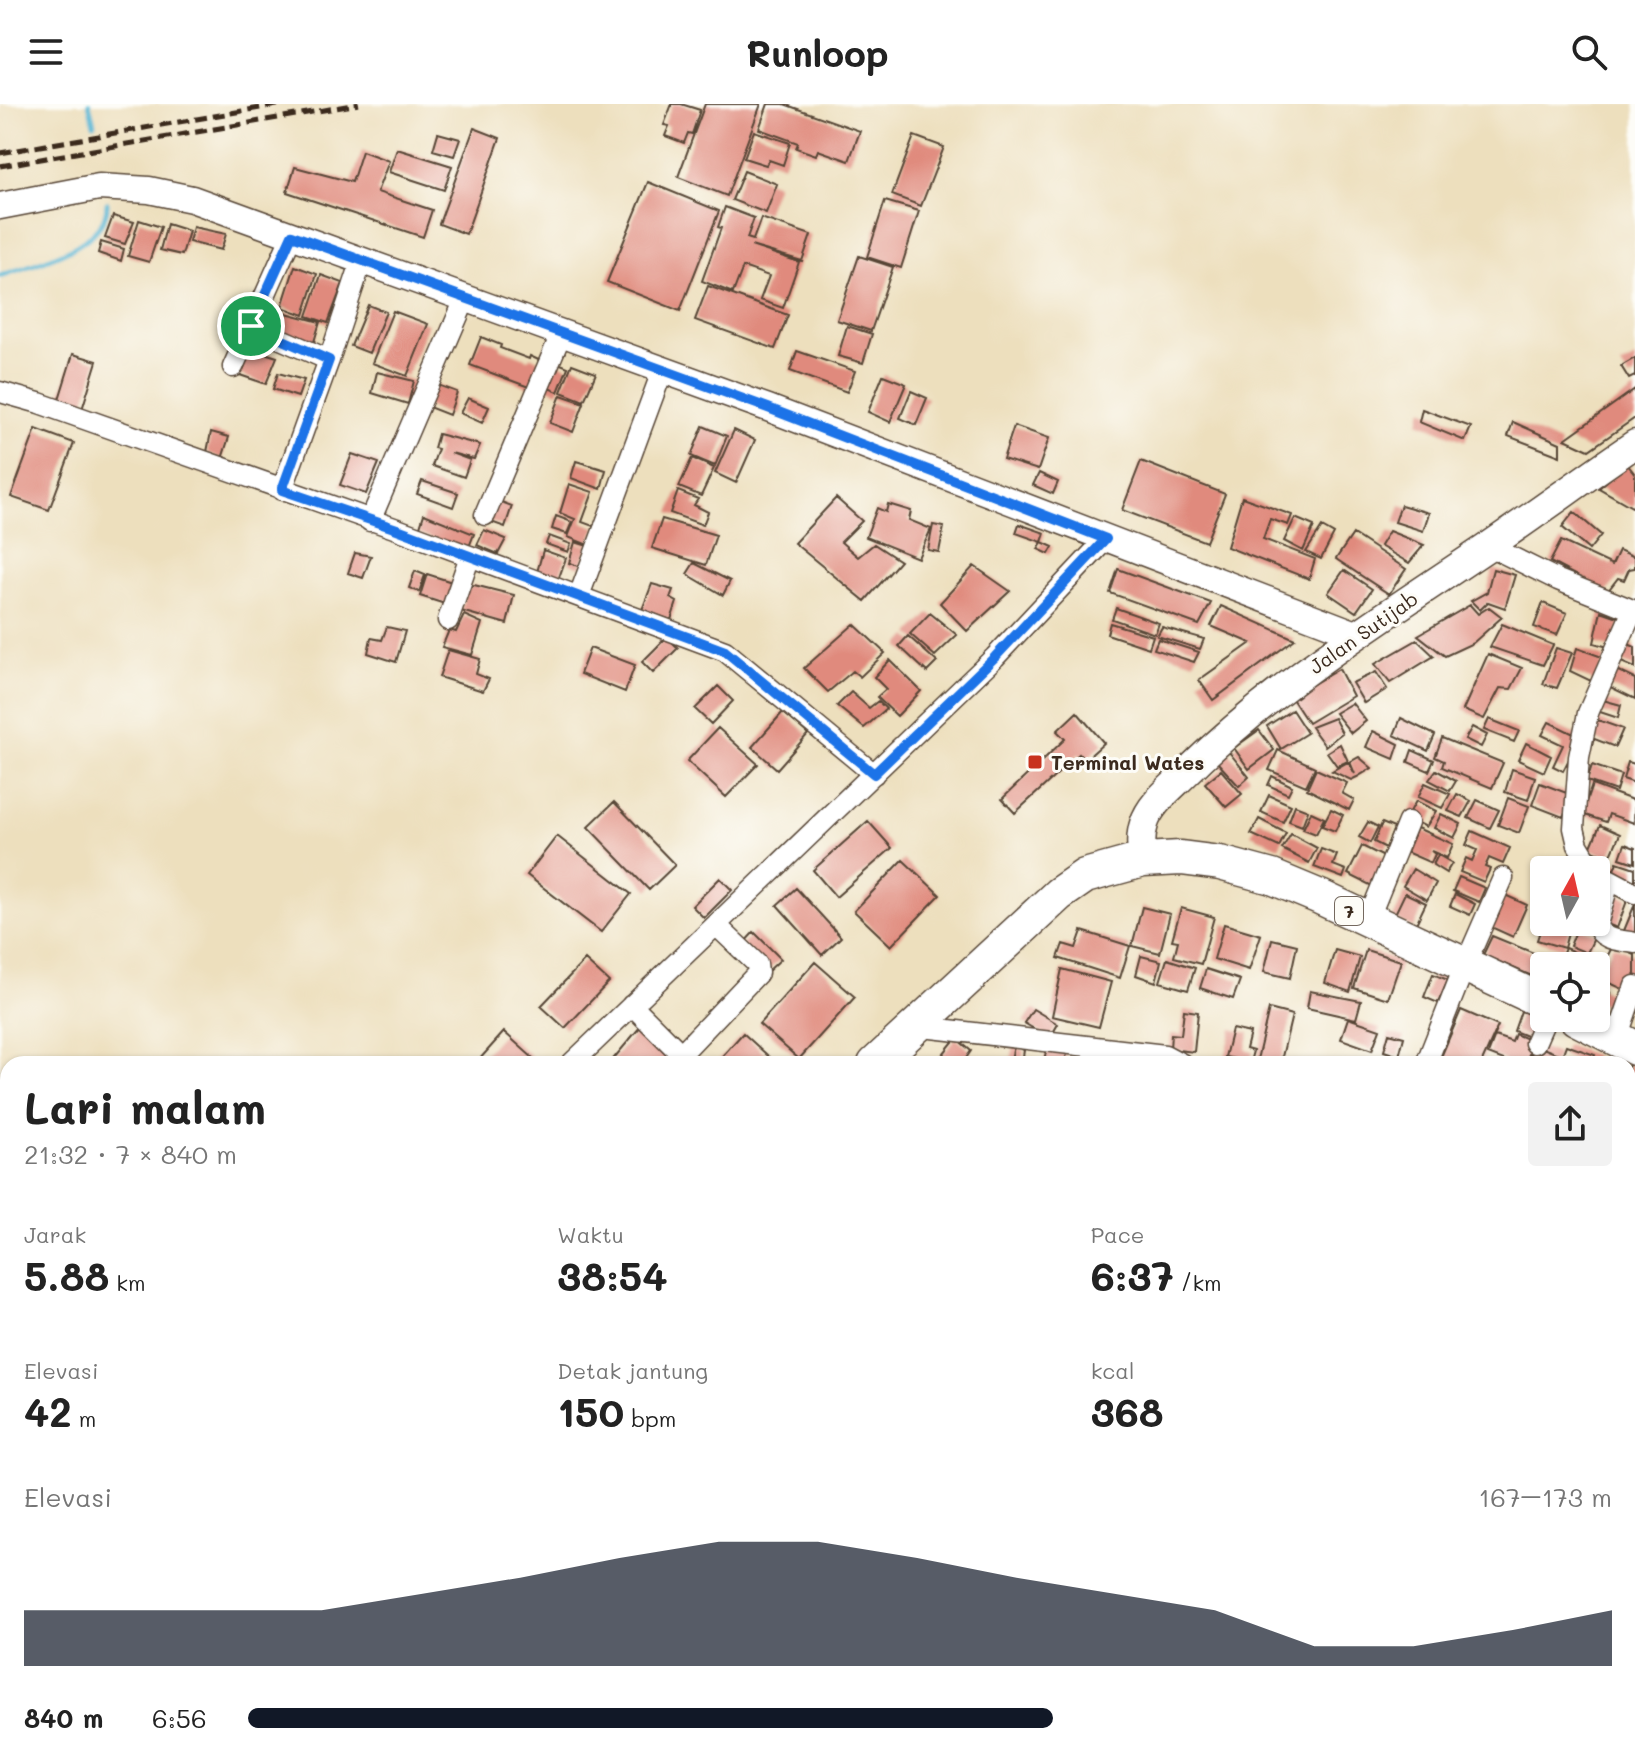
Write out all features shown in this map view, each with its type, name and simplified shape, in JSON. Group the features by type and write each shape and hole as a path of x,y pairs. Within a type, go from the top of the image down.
{"highway":[{"name":"7","path":"883,1056 1059,894 1085,876 1143,860 1181,858 1220,863 1272,877 1530,995"},
{"path":"1604,1032 1626,1043"}],"main road":[{"name":"Jalan Sutijab","path":"1143,860 1141,843 1144,824 1167,792 1222,737 1356,634 1635,444"}],"street":[{"path":"0,206 99,187 122,187 192,199 663,369 1356,634"},
{"path":"233,367 292,235"},
{"path":"282,490 362,260"},
{"path":"370,521 466,297"},
{"path":"251,326 329,360"},
{"path":"485,515 562,332"},
{"path":"579,596 663,369"},
{"path":"0,392 39,403 700,640 725,651 874,774"},
{"path":"579,1056 995,657 1106,539"},
{"path":"1489,546 1558,580 1634,611 1588,713 1579,757 1574,828 1578,845 1586,856"},
{"path":"448,620 470,556"},
{"path":"1368,920 1408,822"},
{"path":"1429,1056 1503,878"},
{"path":"1610,880 1635,893"},
{"path":"684,1056 758,973 757,964 716,925"},
{"path":"1604,936 1635,943"},
{"path":"1626,1043 1635,986"},
{"path":"632,1005 678,1056"},
{"path":"914,1026 1167,1056"},
{"path":"1535,1043 1540,1032"}],"building":[{"path":"672,104 700,110 692,134 688,133 684,143 665,136 669,126 664,125"},
{"path":"705,104 761,104 727,196 678,177"},
{"path":"768,104 784,104 860,131 849,161 818,150 816,155 796,148 798,143 759,129"},
{"path":"474,128 500,138 466,234 439,224"},
{"path":"754,131 790,143 783,165 769,160 766,165 744,158"},
{"path":"438,133 460,139 454,156 433,150"},
{"path":"914,136 944,147 921,206 892,195"},
{"path":"397,149 452,166 444,190 389,172"},
{"path":"362,151 389,161 377,192 432,210 423,237 287,192 295,167 352,182"},
{"path":"744,171 777,184 766,213 732,200"},
{"path":"648,182 719,211 680,311 607,282"},
{"path":"885,201 919,211 901,268 867,257"},
{"path":"725,207 754,218 747,238 753,240 761,218 811,235 802,261 751,246 799,262 783,308 760,300 769,276 743,267 733,293 702,281 721,228 718,227"},
{"path":"113,216 134,222 125,244 105,238"},
{"path":"139,220 161,227 149,262 128,256"},
{"path":"167,224 189,231 182,255 160,250"},
{"path":"193,227 226,234 221,250 189,242"},
{"path":"101,242 124,249 121,261 98,253"},
{"path":"859,256 893,267 871,331 837,320"},
{"path":"295,266 317,274 304,315 282,307"},
{"path":"321,275 343,283 328,323 307,316"},
{"path":"708,286 788,315 775,349 695,320"},
{"path":"368,305 386,312 369,353 351,346"},
{"path":"393,311 428,324 407,376 372,363"},
{"path":"286,313 320,322 313,345 279,336"},
{"path":"847,326 872,334 863,363 838,356"},
{"path":"481,337 501,345 500,348 545,363 534,389 470,365"},
{"path":"245,347 277,357 266,384 237,374"},
{"path":"797,351 855,371 847,392 790,371"},
{"path":"73,354 97,361 80,416 56,409"},
{"path":"1635,358 1635,376 1629,379 1621,366"},
{"path":"551,360 568,367 558,392 541,385"},
{"path":"572,364 596,373 584,401 561,392"},
{"path":"377,372 414,381 408,404 372,393"},
{"path":"278,373 304,380 298,397 273,389"},
{"path":"883,375 906,384 890,422 868,412"},
{"path":"435,384 457,392 449,415 426,406"},
{"path":"1635,389 1635,418 1589,450 1565,439"},
{"path":"911,391 927,398 916,425 900,418"},
{"path":"561,395 584,403 573,432 550,423"},
{"path":"468,398 489,407 482,423 460,413"},
{"path":"1422,409 1471,427 1465,441 1419,422"},
{"path":"1513,422 1560,443 1560,456 1508,436"},
{"path":"703,426 727,436 715,466 691,456"},
{"path":"1014,426 1049,438 1038,470 1003,459"},
{"path":"36,429 74,443 49,510 11,497"},
{"path":"734,430 755,440 736,483 715,473"},
{"path":"211,432 229,437 222,459 207,452"},
{"path":"438,434 480,445 474,459 451,453 470,460 464,477 432,466 438,449 434,448"},
{"path":"352,454 379,463 366,494 340,485"},
{"path":"692,458 714,468 701,496 679,487"},
{"path":"576,461 606,470 601,489 571,478"},
{"path":"1141,461 1225,494 1206,542 1122,510"},
{"path":"1627,464 1635,474 1635,504 1632,507 1599,488"},
{"path":"1039,473 1058,482 1053,494 1033,485"},
{"path":"422,481 458,493 453,507 417,494"},
{"path":"569,484 593,492 582,522 596,527 588,545 568,537 575,519 560,513"},
{"path":"678,491 698,499 694,505 708,512 703,525 670,513"},
{"path":"1242,497 1292,515 1288,525 1270,519 1263,539 1315,559 1309,579 1227,547"},
{"path":"836,498 862,521 841,542 858,557 874,544 900,561 865,601 794,543"},
{"path":"496,500 512,506 505,527 488,521"},
{"path":"888,504 911,511 909,520 931,529 918,558 866,537 877,508 886,512"},
{"path":"1401,505 1429,513 1423,531 1395,522"},
{"path":"1574,512 1601,535 1589,550 1562,527"},
{"path":"424,514 474,534 467,552 418,533"},
{"path":"556,516 572,522 567,534 552,529"},
{"path":"1295,518 1314,526 1303,551 1284,541"},
{"path":"662,519 716,535 706,565 652,548"},
{"path":"1019,524 1045,533 1042,542 1016,533"},
{"path":"933,525 944,527 939,552 928,550"},
{"path":"1322,527 1334,534 1321,559 1306,552"},
{"path":"484,530 506,539 498,554 477,545"},
{"path":"1389,531 1424,545 1409,563 1380,546"},
{"path":"1353,534 1406,569 1389,594 1336,559"},
{"path":"549,536 571,544 568,552 546,544"},
{"path":"1561,541 1612,565 1619,550 1635,557 1635,568 1629,569 1624,580 1618,578 1607,592 1550,562"},
{"path":"575,542 588,546 581,567 569,563"},
{"path":"1042,542 1053,547 1049,554 1038,549"},
{"path":"543,550 566,558 557,583 536,576"},
{"path":"355,553 371,556 363,578 348,573"},
{"path":"694,563 730,581 723,595 687,574"},
{"path":"974,566 1010,591 967,631 940,603"},
{"path":"1118,569 1211,603 1199,625 1110,593"},
{"path":"1493,569 1515,575 1505,608 1488,602 1480,610 1471,601 1487,592"},
{"path":"1344,570 1372,589 1356,612 1328,593"},
{"path":"415,571 425,575 419,592 409,588"},
{"path":"427,574 455,583 448,605 420,596"},
{"path":"652,584 673,590 670,598 677,602 671,620 642,610"},
{"path":"474,585 514,595 507,624 461,611 465,591"},
{"path":"1543,603 1567,613 1557,635 1534,627"},
{"path":"1470,605 1478,614 1489,607 1502,617 1473,643 1445,656 1418,635"},
{"path":"1221,606 1295,639 1213,700 1199,680 1251,643 1211,626"},
{"path":"1116,608 1159,623 1155,634 1112,619"},
{"path":"1601,611 1621,618 1615,649 1594,643"},
{"path":"930,613 957,635 935,656 910,634"},
{"path":"464,615 482,623 472,655 442,647 449,630 456,632"},
{"path":"1110,623 1153,636 1149,648 1107,634"},
{"path":"854,624 885,653 860,677 853,671 828,692 804,668"},
{"path":"1502,624 1553,645 1543,665 1490,647"},
{"path":"387,627 405,631 396,662 368,653 371,638 382,640"},
{"path":"1162,627 1204,639 1200,649 1157,636"},
{"path":"908,636 937,662 927,672 899,646"},
{"path":"667,637 678,648 653,673 642,662"},
{"path":"1158,639 1199,652 1194,662 1154,649"},
{"path":"1417,640 1434,656 1390,683 1375,664"},
{"path":"1621,641 1635,647 1635,668 1614,659"},
{"path":"590,648 635,665 625,692 580,674"},
{"path":"1556,648 1572,653 1557,688 1543,684"},
{"path":"1577,648 1605,658 1595,683 1570,671"},
{"path":"448,650 480,659 476,674 489,679 483,691 439,677"},
{"path":"1488,654 1522,668 1511,689 1500,688 1484,719 1463,710"},
{"path":"890,660 921,691 897,716 877,697 886,689 874,677"},
{"path":"1612,668 1635,679 1635,699 1604,684"},
{"path":"1339,669 1353,696 1308,723 1291,697"},
{"path":"1376,672 1387,689 1364,703 1352,683"},
{"path":"718,686 733,701 711,724 695,709"},
{"path":"851,692 869,708 878,701 886,709 864,728 837,706"},
{"path":"1599,699 1621,705 1618,718 1597,711"},
{"path":"1352,703 1366,721 1351,733 1335,713"},
{"path":"1292,710 1307,733 1281,749 1267,726"},
{"path":"783,712 808,734 777,769 752,747"},
{"path":"1077,712 1104,743 1085,760 1079,754 1015,813 1002,799 1065,739 1057,731"},
{"path":"1589,717 1623,729 1615,747 1584,735"},
{"path":"1334,718 1342,733 1325,746 1311,727"},
{"path":"1401,718 1435,735 1428,751 1394,735"},
{"path":"1489,719 1519,731 1514,742 1484,730"},
{"path":"1549,722 1580,737 1563,771 1553,766 1563,745 1542,735"},
{"path":"1472,727 1487,735 1481,747 1465,739"},
{"path":"718,728 758,764 726,797 687,761"},
{"path":"1259,730 1274,750 1249,769 1234,748"},
{"path":"1373,731 1399,744 1394,759 1366,747"},
{"path":"1442,738 1503,763 1492,788 1442,767 1444,761 1435,757"},
{"path":"1526,743 1551,756 1544,772 1518,760"},
{"path":"1340,744 1348,761 1337,766 1327,752"},
{"path":"1278,750 1315,767 1306,786 1269,770"},
{"path":"1412,750 1434,760 1429,771 1408,762"},
{"path":"1229,752 1249,777 1239,786 1217,762"},
{"path":"1359,757 1372,768 1351,780 1332,771 1348,762 1355,774 1350,762"},
{"path":"1628,762 1635,764 1635,783 1623,779"},
{"path":"1592,765 1621,775 1616,791 1587,781"},
{"path":"1316,769 1347,783 1342,793 1354,800 1349,810 1307,789"},
{"path":"1512,769 1535,777 1528,800 1505,792"},
{"path":"1221,770 1242,794 1226,807 1205,783"},
{"path":"1436,770 1456,781 1450,791 1429,780"},
{"path":"1272,776 1292,786 1288,794 1268,785"},
{"path":"1425,783 1450,794 1442,808 1418,797"},
{"path":"1540,783 1572,795 1563,817 1532,805"},
{"path":"1592,785 1635,801 1634,823 1609,814 1606,822 1582,814"},
{"path":"1457,794 1471,801 1462,817 1448,811"},
{"path":"1269,795 1291,805 1283,822 1261,812"},
{"path":"1508,798 1529,806 1519,833 1498,825"},
{"path":"1477,800 1499,810 1490,828 1468,818"},
{"path":"1416,801 1436,811 1426,827 1407,817"},
{"path":"614,802 675,865 649,890 588,827"},
{"path":"1295,805 1308,810 1302,826 1289,821"},
{"path":"1331,809 1343,815 1335,831 1322,826"},
{"path":"1311,812 1324,818 1316,834 1303,829"},
{"path":"1441,814 1461,824 1454,838 1434,828"},
{"path":"1259,819 1286,833 1279,847 1251,834"},
{"path":"868,821 892,848 836,897 813,870"},
{"path":"1368,822 1378,827 1370,843 1359,837"},
{"path":"1382,823 1394,828 1386,848 1374,842"},
{"path":"1600,825 1620,834 1610,857 1590,849"},
{"path":"1417,828 1453,844 1447,858 1431,851 1435,854 1431,863 1406,852"},
{"path":"1472,831 1510,848 1503,864 1489,858 1485,867 1490,869 1484,882 1460,872 1466,858 1472,861 1477,850 1466,845"},
{"path":"1291,834 1317,848 1309,863 1282,849"},
{"path":"557,836 631,894 601,932 527,875"},
{"path":"1625,844 1635,848 1635,863 1620,858"},
{"path":"1362,846 1388,859 1374,887 1348,874"},
{"path":"1321,849 1337,855 1333,865 1346,870 1343,878 1314,867"},
{"path":"1438,855 1452,863 1446,873 1433,865"},
{"path":"903,860 940,895 891,946 854,911"},
{"path":"1617,862 1635,868 1635,882 1611,878"},
{"path":"1413,869 1436,883 1427,900 1403,886"},
{"path":"1459,877 1485,888 1479,902 1453,891"},
{"path":"720,878 732,890 704,918 692,906"},
{"path":"796,888 841,937 822,955 777,905"},
{"path":"1405,893 1426,903 1414,928 1393,918"},
{"path":"1612,893 1628,898 1617,928 1610,925"},
{"path":"1455,894 1475,904 1470,915 1450,906"},
{"path":"1505,895 1527,905 1513,937 1491,927"},
{"path":"1635,904 1635,938 1623,933"},
{"path":"1142,907 1170,914 1160,953 1132,946"},
{"path":"1181,908 1214,917 1201,964 1174,957 1178,941 1172,940"},
{"path":"1224,924 1261,935 1249,970 1214,959"},
{"path":"1082,931 1130,946 1120,978 1058,958 1063,944 1076,948"},
{"path":"754,932 781,959 768,971 742,945"},
{"path":"1492,936 1531,952 1530,975 1483,955"},
{"path":"1538,936 1567,936 1564,948 1537,940"},
{"path":"1574,936 1595,936 1587,952 1570,946"},
{"path":"1272,939 1297,945 1290,978 1264,972"},
{"path":"1613,945 1635,955 1635,974 1627,991 1610,983 1610,952"},
{"path":"1335,950 1360,957 1350,992 1325,983"},
{"path":"1366,950 1401,961 1388,999 1354,988"},
{"path":"1141,956 1161,961 1156,982 1136,975"},
{"path":"1167,959 1195,968 1188,990 1160,982"},
{"path":"585,960 609,982 565,1028 541,1006"},
{"path":"815,962 855,997 802,1056 796,1056 759,1024"},
{"path":"1062,969 1111,982 1099,1027 1052,1016"},
{"path":"1206,969 1240,980 1233,999 1200,988"},
{"path":"1433,974 1448,980 1438,1003 1424,997"},
{"path":"1310,991 1361,1001 1356,1019 1307,1008"},
{"path":"1033,1009 1058,1024 1050,1038 1024,1023"},
{"path":"1269,1009 1292,1015 1282,1056 1258,1056"},
{"path":"1184,1010 1198,1012 1194,1052 1170,1049 1171,1034 1181,1035"},
{"path":"1461,1010 1498,1026 1485,1056 1441,1056"},
{"path":"1521,1011 1530,1014 1530,1032 1539,1032 1536,1040 1514,1031"},
{"path":"1348,1018 1380,1029 1372,1050 1341,1039"},
{"path":"641,1026 673,1052 670,1056 616,1056"},
{"path":"1232,1029 1250,1033 1246,1049 1253,1051 1252,1056 1225,1056"},
{"path":"504,1032 531,1056 482,1056"},
{"path":"743,1033 768,1056 722,1056"},
{"path":"1389,1033 1404,1037 1399,1056 1384,1051"},
{"path":"1515,1034 1534,1042 1528,1056 1488,1054 1495,1036 1512,1042"},
{"path":"956,1038 971,1051 968,1056 941,1056"},
{"path":"1535,1045 1558,1054 1557,1056 1530,1056"},
{"path":"1566,1045 1595,1055 1595,1056 1562,1056"},
{"path":"1014,1046 1024,1050 1023,1056 1012,1056"},
{"path":"1047,1048 1067,1054 1066,1056 1045,1056"}],"waterway":[{"path":"89,104 94,124"},
{"path":"0,276 49,259 83,242 104,218 107,203"}],"railway":[{"path":"0,153 283,104"},
{"path":"0,166 359,104"}],"place":[{"name":"Terminal Wates","path":"1035,762"}],"route":[{"path":"292,235 768,408 1106,539 995,657 874,774 725,651 397,529 282,490 329,360 251,326 292,235"}]}
